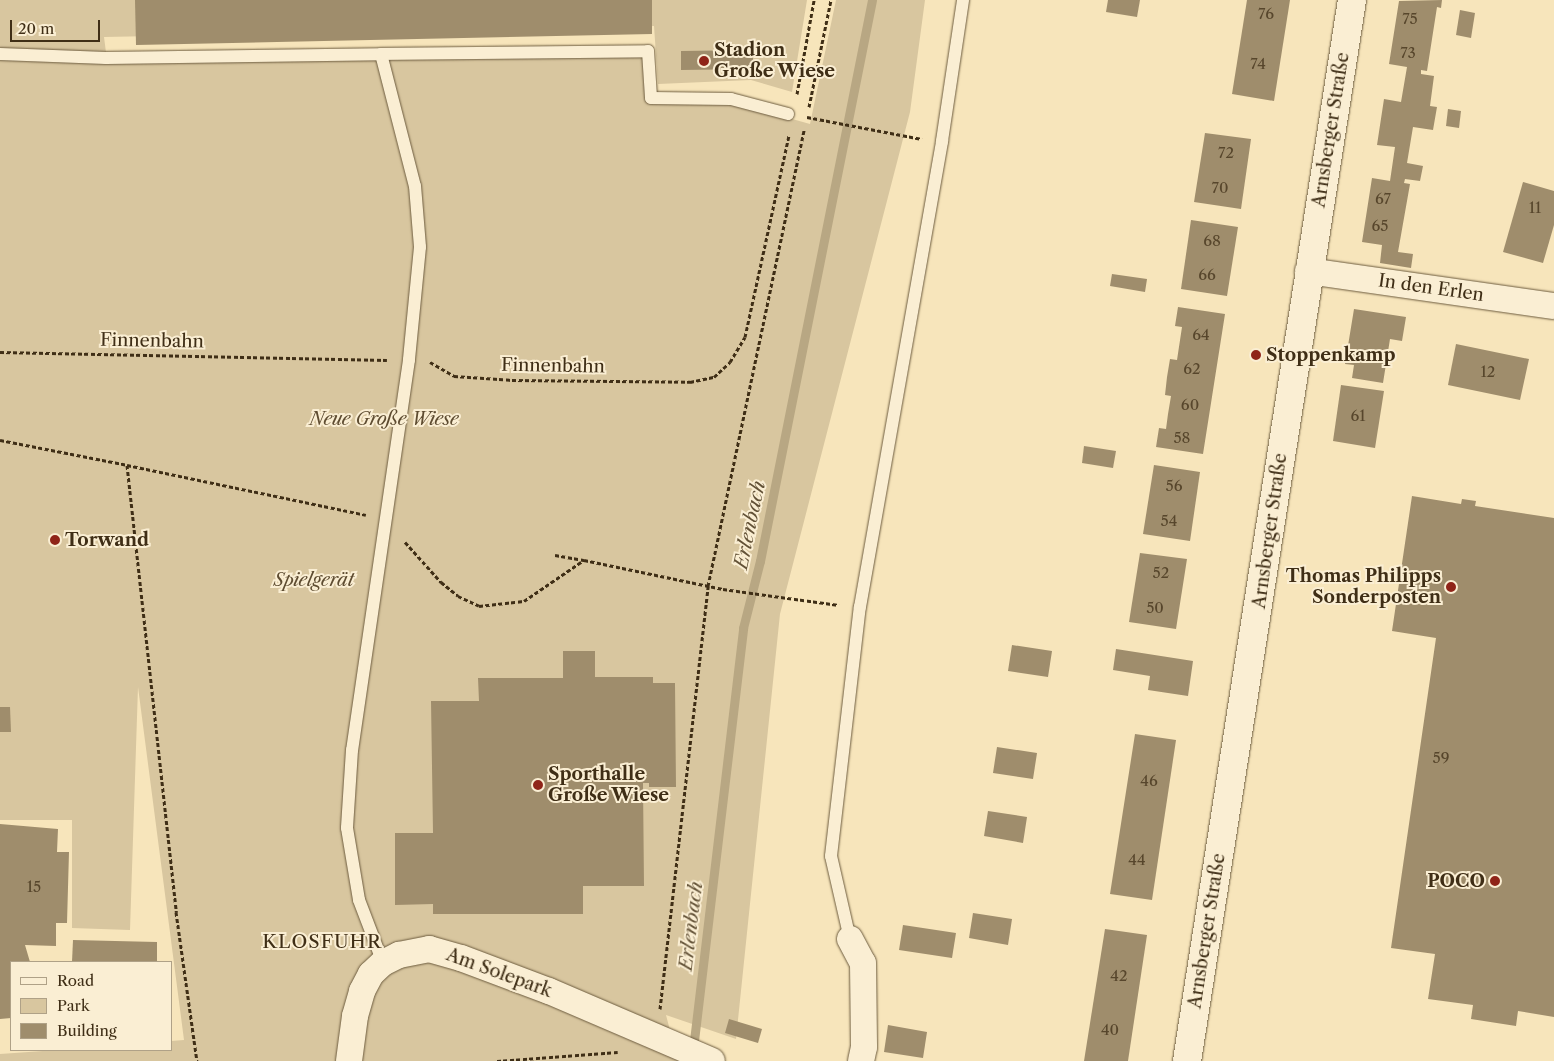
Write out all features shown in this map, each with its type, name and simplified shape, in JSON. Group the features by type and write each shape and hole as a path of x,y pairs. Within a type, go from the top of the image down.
{"street":[{"name":"Arnsberger Straße","path":"1187,1061 1260,600 1308,271 1352,0"},
{"name":"In den Erlen","path":"1308,271 1554,306"},
{"path":"850,939 863,963 864,1047 861,1061"},
{"name":"Am Solepark","path":"383,962 417,951 444,952 549,991 712,1061"},
{"path":"349,1061 362,991 383,962"}],"lane":[{"path":"850,939 831,856 860,607 942,141 963,0"},
{"path":"0,54 106,58 648,51 651,98 731,99 790,119"},
{"path":"381,54 415,186 420,246 409,360 352,750 347,828 359,900 383,962"}],"path":[{"path":"796,96 814,0"},
{"path":"497,1061 656,1050 664,949 708,586 832,0"},
{"name":"Finnenbahn","path":"0,352 429,361 454,376 512,380 690,382 714,377 730,362 745,337 790,119"},
{"path":"828,122 893,136 942,141"},
{"path":"0,440 127,465 385,521 441,582 458,596 479,606 524,601 584,560"},
{"path":"127,465 176,912 197,1061"},
{"path":"555,555 775,598 860,607"}],"green space":[{"name":"Neue Große Wiese","path":"0,0 807,0 792,92 751,80 658,84 654,26 104,37 107,60 644,55 647,102 732,102 810,124 836,0 925,0 910,112 780,614 736,1039 666,1015 678,1061 0,1061 0,1054 43,1051 172,1051 172,1041 184,1040 138,687 130,930 72,928 72,820 0,820"}],"building":[{"name":"Stadion Große Wiese","path":"135,0 652,0 652,34 136,45"},
{"path":"1108,0 1140,0 1137,17 1106,12"},
{"path":"1247,0 1290,0 1274,101 1232,94"},
{"path":"1442,0 1441,8 1437,7 1427,71 1421,70 1421,74 1434,76 1430,106 1437,107 1433,130 1413,127 1407,163 1423,166 1420,181 1405,179 1404,183 1410,184 1398,252 1413,254 1411,268 1380,263 1382,245 1362,242 1372,178 1390,181 1395,147 1377,145 1384,99 1401,102 1407,67 1389,64 1399,1"},
{"path":"1460,10 1475,13 1471,38 1456,35"},
{"path":"753,50 753,69 681,70 681,51"},
{"path":"1448,109 1461,111 1459,128 1446,126"},
{"path":"1205,133 1251,139 1241,209 1194,202"},
{"path":"1523,182 1554,191 1554,225 1543,263 1503,252"},
{"path":"1191,220 1238,227 1227,296 1181,289"},
{"path":"1112,274 1147,279 1145,292 1110,286"},
{"path":"1178,307 1225,314 1203,454 1156,447 1159,428 1166,429 1171,396 1165,395 1170,359 1177,360 1182,327 1175,326"},
{"path":"1354,309 1406,317 1402,341 1390,339 1383,383 1352,378 1354,365 1345,364"},
{"path":"1456,344 1529,359 1520,400 1448,385"},
{"path":"1341,385 1384,391 1375,448 1333,441"},
{"path":"1084,446 1116,451 1113,468 1082,463"},
{"path":"1154,465 1200,472 1190,541 1143,534"},
{"path":"1412,496 1461,504 1462,499 1476,501 1475,506 1554,518 1554,1017 1518,1011 1516,1026 1471,1019 1473,1005 1428,999 1435,954 1391,948 1436,638 1392,631"},
{"path":"1140,553 1187,559 1176,629 1129,622"},
{"path":"1012,645 1052,651 1048,677 1008,671"},
{"path":"1116,649 1193,661 1188,696 1148,690 1150,676 1113,670"},
{"name":"Sporthalle Große Wiese","path":"563,651 595,651 595,677 653,677 653,683 675,683 676,787 649,787 649,783 643,783 644,886 583,886 583,914 433,914 433,904 395,905 395,833 433,833 431,701 479,701 478,678 563,678"},
{"path":"0,707 10,707 11,732 0,732"},
{"path":"1135,734 1176,740 1152,900 1110,894"},
{"path":"997,747 1037,753 1033,779 993,773"},
{"path":"988,811 1027,817 1023,843 984,836"},
{"path":"0,824 58,829 57,852 69,852 67,923 56,923 56,946 25,945 30,961 10,961 10,1018 0,1019"},
{"path":"973,913 1012,919 1008,945 969,938"},
{"path":"903,925 956,933 952,958 899,950"},
{"path":"1105,929 1147,935 1128,1061 1084,1061"},
{"path":"73,940 157,942 157,961 72,961"},
{"path":"729,1019 762,1029 758,1043 725,1033"},
{"path":"888,1025 927,1032 923,1058 884,1052"}],"waterway":[{"name":"Erlenbach","path":"693,1049 743,628 760,561 872,0"}],"place":[{"name":"Stadion Große Wiese","path":"704,61"},
{"name":"Stoppenkamp","path":"1256,355"},
{"name":"Torwand","path":"55,540"},
{"name":"Thomas Philipps Sonderposten","path":"1451,587"},
{"name":"Sporthalle Große Wiese","path":"538,785"},
{"name":"POCO","path":"1495,881"}],"district":[{"name":"KLOSFUHR","path":"322,942"}],"park label":[{"name":"Spielgerät","path":"314,580"}]}
